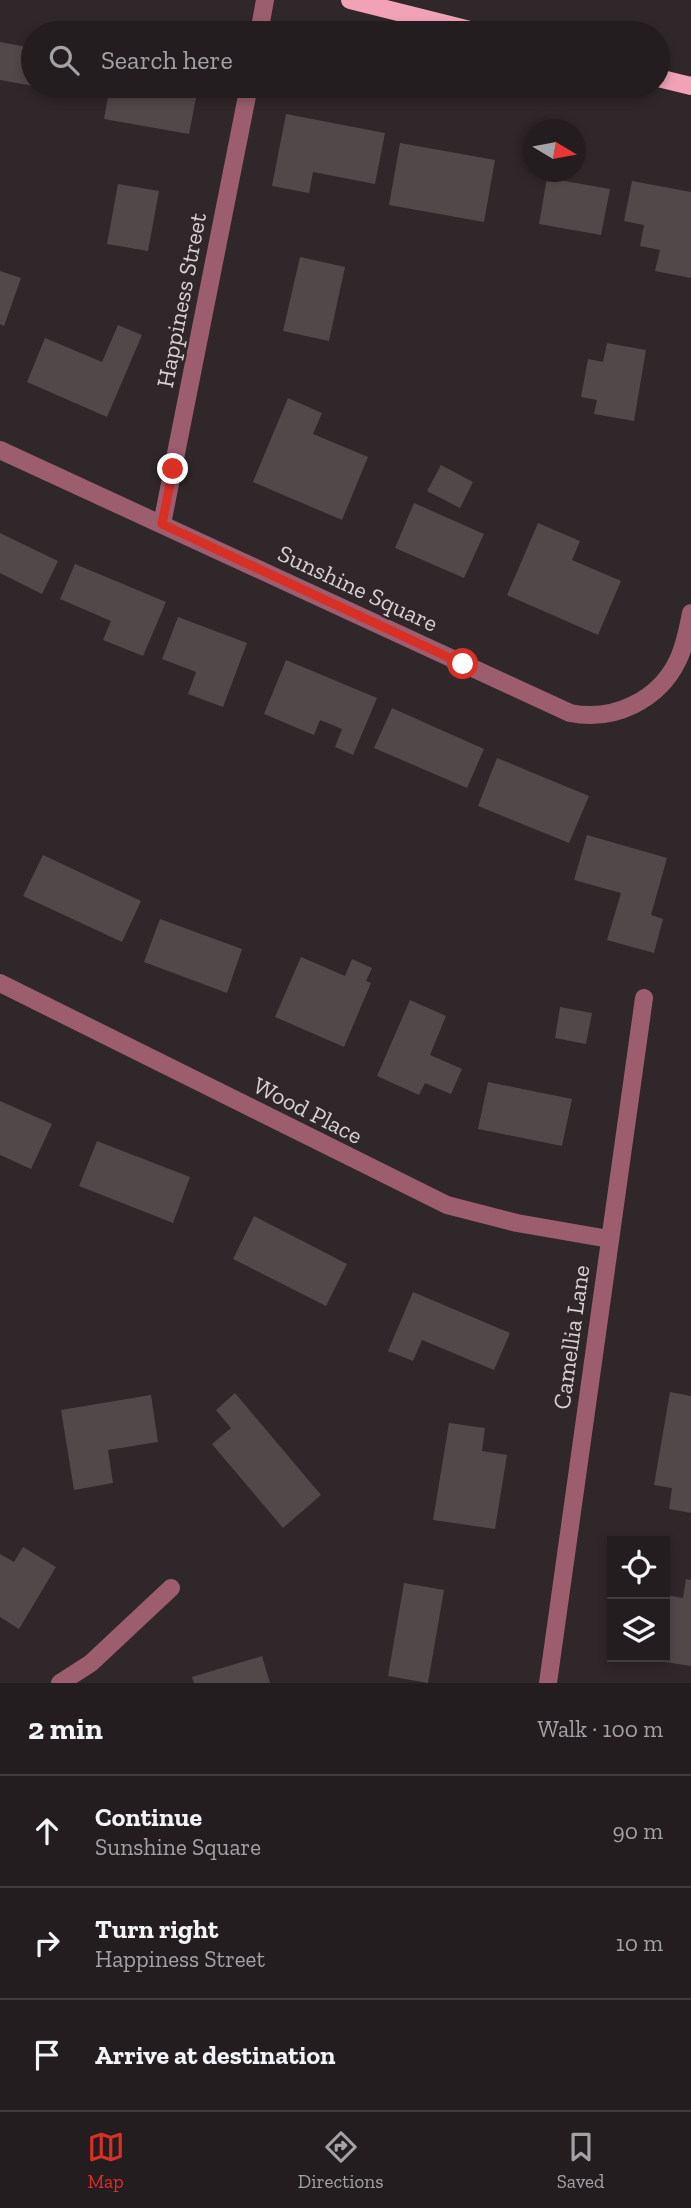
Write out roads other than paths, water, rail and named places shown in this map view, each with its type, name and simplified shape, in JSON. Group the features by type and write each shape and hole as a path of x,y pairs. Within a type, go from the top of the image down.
{"main road":[{"path":"350,0 434,21"},
{"path":"670,81 691,86"}],"street":[{"path":"261,21 265,0"},
{"name":"Happiness Street","path":"162,524 247,98"},
{"name":"Sunshine Square","path":"0,450 563,711 579,715 611,713 652,694 666,680 679,659 691,613"},
{"name":"Wood Place","path":"0,984 447,1205 517,1223 609,1239"},
{"name":"Camellia Lane","path":"548,1683 644,998"},
{"path":"60,1683 92,1663 171,1588"}]}
